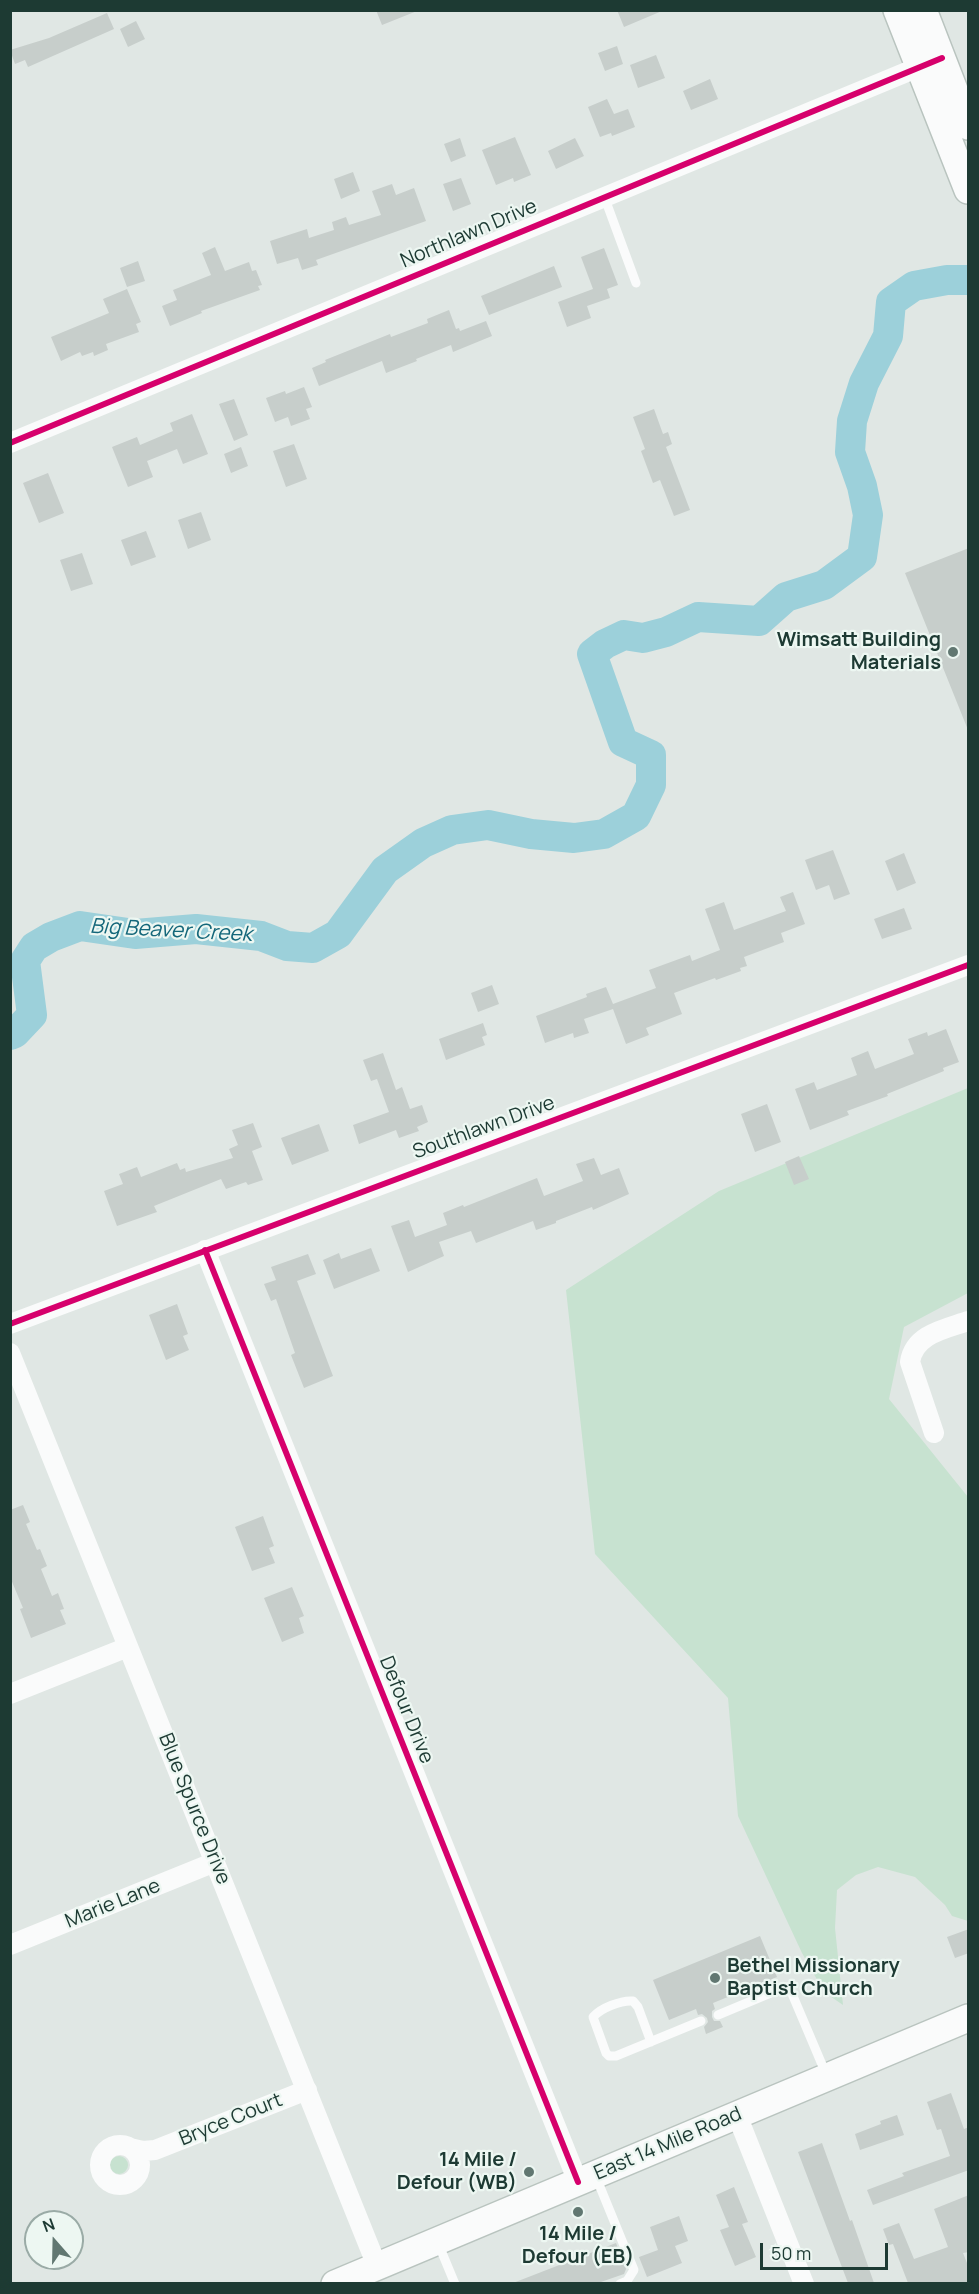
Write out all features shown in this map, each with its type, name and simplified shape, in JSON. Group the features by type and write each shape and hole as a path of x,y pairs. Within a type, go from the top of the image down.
{"main road":[{"path":"897,10 969,126"},
{"path":"922,10 930,62 969,190"},
{"name":"East 14 Mile Road","path":"343,2282 969,2018"}],"street":[{"name":"Northlawn Drive","path":"10,443 930,62"},
{"name":"Southlawn Drive","path":"10,1323 969,965"},
{"name":"Defour Drive","path":"205,1250 586,2178"},
{"path":"934,1433 910,1362 911,1352 926,1337 969,1321"},
{"name":"Blue Spurce Drive","path":"10,1353 377,2266"},
{"path":"10,1694 128,1647"},
{"name":"Marie Lane","path":"10,1945 215,1862"},
{"name":"Bryce Court","path":"155,2150 131,2180 119,2184 107,2180 100,2169 105,2151 117,2145 143,2151 155,2150 307,2090"},
{"path":"736,2115 804,2283"},
{"path":"130,2148 138,2157 139,2170"}],"lane":[{"path":"604,196 636,283"},
{"path":"718,2015 780,1989 790,1989 827,2077"},
{"path":"651,2042 638,2007 633,2001 624,2001 598,2012 593,2017 609,2056 616,2056 651,2042 701,2021"},
{"path":"586,2178 632,2262 634,2270 627,2281 620,2283"},
{"path":"437,2241 454,2283"}],"green space":[{"path":"968,1088 968,1293 904,1327 889,1399 968,1497 968,1921 952,1916 945,1905 915,1877 878,1867 856,1875 837,1890 835,1928 843,2005 824,1992 802,1953 738,1816 728,1698 595,1554 566,1290 719,1191"},
{"path":"115,2156 123,2156 128,2161 126,2172 115,2174 110,2169 110,2161"}],"building":[{"path":"376,10 417,10 417,11 382,25"},
{"path":"617,10 662,10 662,11 624,27"},
{"path":"107,13 114,29 28,67 25,60 15,64 10,50 49,38"},
{"path":"136,21 145,39 128,47 120,29"},
{"path":"617,46 623,64 605,71 598,53"},
{"path":"656,55 665,78 638,88 630,65"},
{"path":"710,79 718,99 691,110 683,91"},
{"path":"607,99 614,114 628,109 635,127 612,136 611,133 600,137 588,107"},
{"path":"515,137 531,175 514,182 513,178 496,185 482,150"},
{"path":"460,138 466,156 451,162 444,144"},
{"path":"575,138 584,156 556,169 548,151"},
{"path":"353,172 360,191 341,199 334,179"},
{"path":"461,178 471,204 453,211 443,184"},
{"path":"392,184 396,195 414,188 426,221 316,260 318,265 302,270 298,258 277,264 270,241 307,229 309,238 334,230 332,222 346,217 349,225 381,215 372,191"},
{"path":"215,247 225,271 249,262 252,271 256,270 262,285 258,286 260,290 201,311 202,313 170,326 162,306 177,300 173,290 211,275 202,253"},
{"path":"604,248 618,285 607,289 610,298 587,306 591,318 567,327 558,302 593,289 581,257"},
{"path":"138,261 145,281 127,287 120,268"},
{"path":"554,266 562,287 489,315 481,296"},
{"path":"127,289 141,322 136,324 139,332 106,344 108,350 94,356 93,352 82,356 80,352 61,361 51,337 109,313 103,299"},
{"path":"449,310 456,329 459,328 460,331 486,321 492,336 453,352 451,345 386,373 382,361 319,386 312,368 326,362 325,360 390,334 391,337 428,323 427,319"},
{"path":"304,387 312,407 306,409 310,419 291,426 288,417 275,422 266,398"},
{"path":"234,399 248,435 234,441 219,404"},
{"path":"654,409 663,434 668,432 672,444 666,447 690,510 674,516 660,480 653,483 641,451 645,449 633,417"},
{"path":"192,414 208,454 183,464 177,449 147,461 153,477 128,487 112,447 137,437 140,445 173,431 170,423"},
{"path":"294,444 307,479 286,487 273,451"},
{"path":"241,447 248,466 231,473 224,454"},
{"path":"48,473 64,513 39,523 23,483"},
{"path":"201,512 211,540 188,549 178,520"},
{"path":"146,531 156,557 131,566 121,540"},
{"name":"Wimsatt Building Materials","path":"969,548 969,730 968,730 905,573"},
{"path":"82,553 93,584 71,591 60,560"},
{"path":"833,850 850,894 834,900 829,885 816,890 805,860"},
{"path":"904,853 916,883 897,891 885,861"},
{"path":"793,892 805,924 781,933 784,942 744,957 747,966 740,968 741,971 674,993 682,1014 646,1028 649,1035 626,1044 613,1009 584,1019 589,1033 574,1038 573,1033 545,1043 536,1016 587,997 586,994 606,987 613,1004 656,988 649,970 690,955 692,961 720,950 705,909 724,902 734,930 786,911 780,897"},
{"path":"904,908 912,929 882,939 874,919"},
{"path":"492,985 499,1004 478,1012 471,993"},
{"path":"483,1023 487,1035 482,1037 485,1045 446,1060 439,1039"},
{"path":"946,1029 959,1062 943,1068 944,1071 887,1094 888,1096 847,1111 849,1115 810,1130 795,1089 814,1082 817,1090 857,1075 851,1058 868,1051 875,1069 914,1054 908,1039 927,1032 928,1036"},
{"path":"383,1053 396,1090 402,1087 410,1109 422,1105 428,1122 417,1127 419,1131 399,1138 396,1130 359,1144 353,1125 389,1112 377,1079 371,1081 363,1060"},
{"path":"767,1104 781,1142 755,1152 741,1114"},
{"path":"253,1123 262,1147 252,1151 263,1180 248,1185 246,1182 226,1189 221,1179 154,1206 157,1212 117,1226 104,1191 123,1184 119,1174 137,1167 141,1177 177,1163 180,1170 185,1168 186,1172 233,1158 229,1149 238,1145 232,1130"},
{"path":"319,1124 329,1151 292,1165 281,1138"},
{"path":"799,1156 809,1179 794,1185 785,1162"},
{"path":"594,1158 601,1175 619,1168 629,1194 593,1210 592,1207 536,1230 533,1221 476,1243 471,1231 439,1242 444,1256 408,1272 391,1226 409,1220 415,1237 447,1225 443,1213 537,1178 544,1196 583,1181 576,1164"},
{"path":"371,1248 380,1271 334,1289 323,1260 339,1253 341,1259"},
{"path":"308,1254 316,1274 297,1281 333,1376 304,1388 291,1355 295,1353 276,1299 271,1301 264,1284 276,1280 271,1267"},
{"path":"177,1304 188,1334 183,1336 189,1350 166,1360 149,1315"},
{"path":"23,1505 30,1522 26,1524 47,1566 41,1569 52,1596 58,1593 64,1609 60,1610 66,1624 31,1638 20,1609 23,1608 10,1577 10,1510"},
{"path":"263,1516 274,1546 269,1548 275,1563 252,1571 235,1527"},
{"path":"292,1587 304,1616 299,1618 304,1633 282,1642 264,1598"},
{"path":"969,1929 969,1953 955,1958 947,1937"},
{"name":"Bethel Missionary Baptist Church","path":"760,1936 777,1977 713,2003 715,2009 712,2011 712,2017 714,2021 720,2021 723,2027 706,2034 704,2027 708,2022 707,2018 702,2014 698,2015 696,2009 669,2020 653,1980"},
{"path":"951,2093 964,2129 969,2127 969,2170 873,2205 867,2190 904,2176 902,2173 950,2156 941,2129 937,2130 927,2102"},
{"path":"897,2115 904,2135 860,2150 855,2134"},
{"path":"822,2143 874,2283 848,2283 798,2152"},
{"path":"734,2187 748,2222 742,2224 756,2257 735,2266 720,2230 729,2227 716,2195"},
{"path":"969,2195 969,2252 963,2253 969,2268 969,2283 908,2283 893,2244 889,2245 883,2229 899,2223 914,2259 948,2247 934,2209"},
{"path":"679,2216 688,2241 675,2246 682,2263 647,2277 639,2257 658,2250 650,2227"},
{"path":"616,2243 626,2269 624,2274 598,2283 513,2283"}],"waterway":[{"name":"Big Beaver Creek","path":"10,1035 15,1033 32,1015 25,961 34,947 51,937 80,926 135,934 196,929 261,936 287,946 313,948 338,934 385,870 423,843 452,830 488,825 531,834 574,838 604,834 636,816 651,785 651,755 623,742 592,654 605,644 624,635 643,638 666,632 698,617 759,621 786,597 824,585 862,557 868,515 862,486 850,452 852,421 864,383 888,336 891,302 914,286 947,280 968,280"}],"cycle path":[{"path":"10,443 942,58"},
{"path":"10,1324 968,965"},
{"path":"205,1250 578,2182"}],"place":[{"name":"Wimsatt Building Materials","path":"953,652"},
{"name":"Bethel Missionary Baptist Church","path":"715,1978"},
{"name":"14 Mile / Defour (WB)","path":"529,2172"},
{"name":"14 Mile / Defour (EB)","path":"578,2212"}]}
